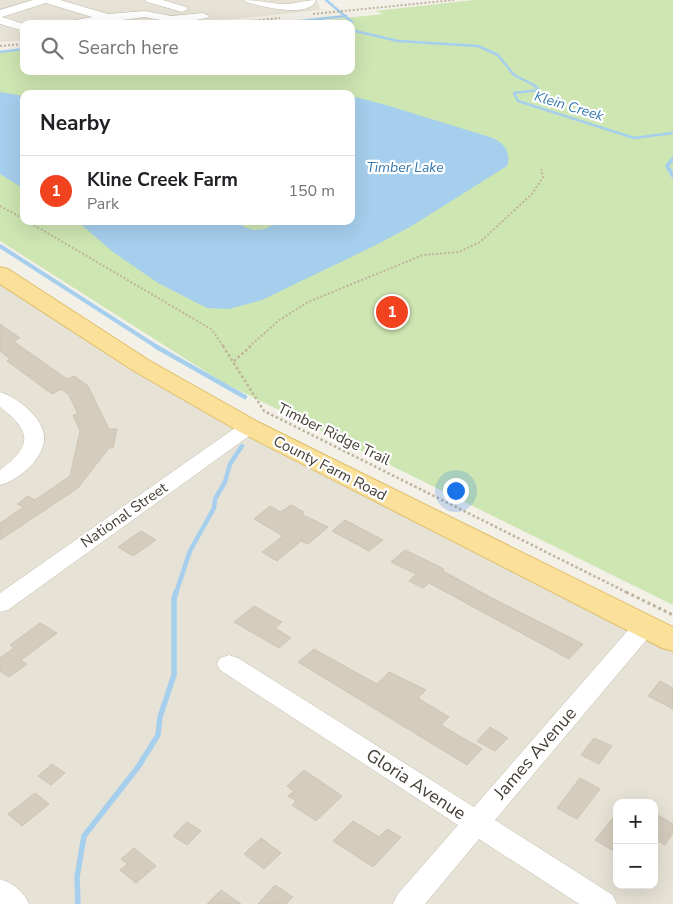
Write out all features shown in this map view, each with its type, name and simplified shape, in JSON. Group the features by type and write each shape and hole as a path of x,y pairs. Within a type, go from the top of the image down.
{"main road":[{"name":"County Farm Road","path":"0,274 142,366 249,427 673,640"}],"street":[{"path":"0,14 44,0"},
{"path":"48,0 107,18"},
{"path":"95,20 145,14 185,19 203,16 151,0"},
{"path":"250,0 282,8 296,7 310,2 310,0"},
{"path":"0,20 20,27"},
{"path":"0,398 30,424 34,433 32,450 16,468 0,479"},
{"name":"National Street","path":"0,604 249,427"},
{"name":"James Avenue","path":"407,904 645,626"},
{"name":"Gloria Avenue","path":"228,664 603,904"},
{"path":"0,891 15,904"}],"path":[{"path":"311,14 454,0"},
{"path":"256,20 284,17"},
{"path":"0,46 20,44"},
{"path":"234,361 278,321 308,302 423,255 459,252 480,242 532,194 543,177 542,169"},
{"name":"Timber Ridge Trail","path":"0,206 20,217"},
{"name":"Timber Ridge Trail","path":"34,225 211,329 234,361 264,411 673,615"}],"shaded area":[{"path":"0,0 317,0 321,10 225,20 20,20 20,40 0,42"},
{"path":"0,284 239,428 0,599"},
{"path":"249,432 673,646 673,904 0,904 0,609"}],"green space":[{"path":"474,0 673,0 673,605 222,382 0,241 0,52 20,50 20,75 355,75 355,20 327,20 383,14 375,11"}],"water":[{"path":"0,92 20,95 20,186 0,174"},
{"name":"Timber Lake","path":"355,97 493,138 501,143 508,153 507,166 410,227 262,300 229,309 207,308 158,283 113,252 82,225 242,225 253,230 265,229 273,225 355,225"}],"building":[{"path":"0,324 20,338 13,341 67,379 74,376 88,386 109,429 117,429 113,448 109,448 78,488 0,540 0,523 24,507 17,504 28,496 35,500 70,476 80,431 73,415 78,414 69,395 61,389 52,394 7,361 10,359 0,351"},
{"path":"291,505 304,512 301,514 328,527 308,544 301,541 277,561 262,552 283,536 254,519 270,506 281,512"},
{"path":"345,520 383,540 369,551 332,531"},
{"path":"141,531 156,540 133,556 118,547"},
{"path":"405,550 444,569 443,571 490,597 583,644 569,659 429,583 423,588 409,581 416,574 391,562"},
{"path":"254,606 282,622 275,628 291,638 279,648 234,622"},
{"path":"40,623 57,633 21,660 27,664 9,677 0,671 0,658 14,648 10,645"},
{"path":"314,649 377,684 389,672 426,690 418,698 449,717 441,725 482,749 467,765 298,662"},
{"path":"660,681 673,688 673,709 648,696"},
{"path":"490,727 508,738 495,751 477,741"},
{"path":"594,738 612,746 599,764 581,755"},
{"path":"52,764 65,773 51,785 38,776"},
{"path":"304,770 342,796 316,821 292,805 296,801 288,796 294,791 287,786"},
{"path":"580,778 600,789 577,819 557,808"},
{"path":"35,793 49,804 22,826 8,814"},
{"path":"658,815 673,824 673,833 665,845 658,841"},
{"path":"613,818 613,851 595,840"},
{"path":"353,821 379,837 387,829 401,837 373,867 333,841"},
{"path":"187,822 201,831 187,845 173,836"},
{"path":"261,838 281,853 264,869 244,854"},
{"path":"134,848 156,866 136,883 120,870 128,864 121,859"},
{"path":"275,885 293,897 286,904 258,904"},
{"path":"221,890 241,904 207,904"}],"waterway":[{"name":"Klein Creek","path":"326,0 345,16"},
{"path":"310,20 345,16"},
{"name":"Klein Creek","path":"345,16 350,20"},
{"name":"Klein Creek","path":"355,31 398,41 478,46 498,55 514,75 534,85 539,90 514,93 518,101 634,138 673,133"},
{"path":"0,52 20,50"},
{"name":"Klein Creek","path":"673,159 667,166 673,176"},
{"path":"0,246 157,347"},
{"path":"155,346 245,397"},
{"path":"176,593 190,551 214,508 215,499 225,482 230,464 242,446"},
{"path":"78,904 77,877 84,836 138,767 158,735 160,717 174,675 174,599 176,592"}],"place":[{"name":"Kline Creek Farm","path":"392,312"}]}
